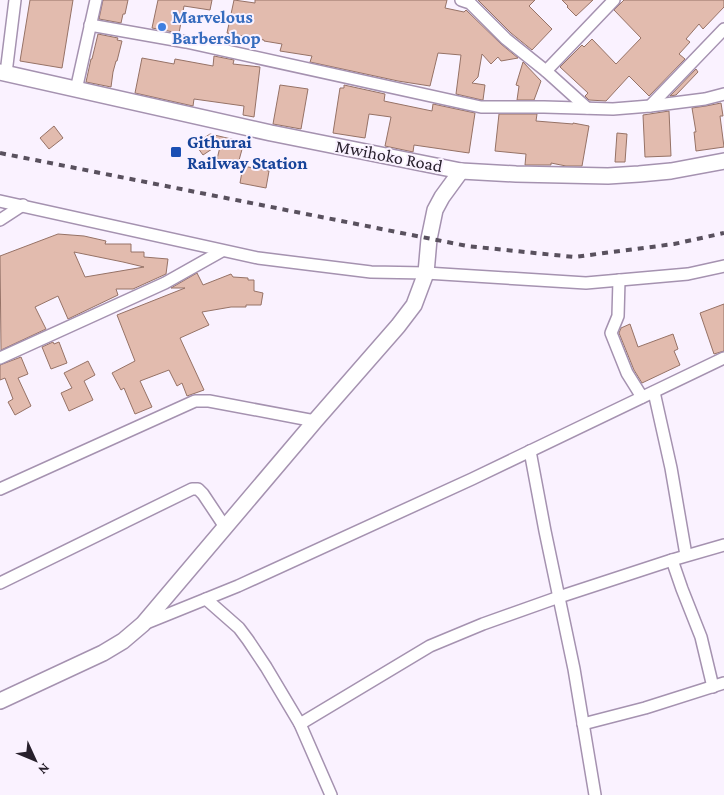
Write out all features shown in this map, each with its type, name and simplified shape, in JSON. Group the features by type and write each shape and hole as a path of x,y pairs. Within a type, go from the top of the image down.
{"street":[{"path":"3,73 15,0"},
{"path":"76,90 96,0"},
{"path":"546,71 614,0"},
{"path":"468,1 506,39 546,71 587,108"},
{"path":"90,25 195,44 481,107 613,109 705,99 724,94"},
{"path":"650,106 724,29"},
{"name":"Mwihoko Road","path":"3,73 271,133 461,170 516,174 616,176 671,171 724,160"},
{"path":"0,701 103,652 123,641 143,624 414,305 426,273 429,239 435,210 461,170"},
{"path":"0,201 258,258 372,272 426,273 586,283 688,274 724,266"},
{"path":"0,220 23,205"},
{"path":"0,358 165,283 222,251"},
{"path":"619,280 618,316 611,333 626,373 642,397"},
{"path":"143,624 238,586 454,488 724,358"},
{"path":"654,392 671,468 686,555"},
{"path":"0,489 195,401 209,401 315,420"},
{"path":"530,451 574,669 595,795"},
{"path":"0,583 192,489 198,489 203,494 225,527"},
{"path":"300,724 430,646 483,624 559,597 686,555 724,545"},
{"path":"583,724 645,708 719,685 672,560"},
{"path":"206,599 239,628 248,640 300,724 329,794"}],"building":[{"path":"30,0 73,0 62,68 20,61"},
{"path":"103,0 128,0 121,23 99,19"},
{"path":"158,0 212,0 210,10 184,6 179,33 152,28"},
{"path":"234,0 255,3 255,0 447,0 445,8 464,12 466,10 518,58 501,61 498,57 491,64 482,54 478,77 472,83 485,85 482,100 456,94 461,55 438,53 430,86 310,62 312,56 280,51 282,44 227,33"},
{"path":"478,0 535,0 529,6 552,29 532,50 511,33"},
{"path":"562,0 593,0 576,16"},
{"path":"624,0 724,0 724,7 703,29 699,24 686,39 690,42 679,54 685,59 649,96 629,76 606,101 589,100 585,96 588,93 560,67 582,45 584,47 592,39 616,64 641,38 614,10"},
{"path":"98,34 118,38 117,40 122,41 113,72 111,87 86,82"},
{"path":"214,56 234,60 233,64 260,67 254,117 243,115 244,106 194,99 193,106 135,93 142,58 174,64 175,59 213,66"},
{"path":"523,62 541,81 534,100 517,100 519,86 516,85"},
{"path":"696,69 698,72 676,95 670,96"},
{"path":"280,85 308,89 301,129 273,124"},
{"path":"344,85 385,94 384,101 432,111 433,104 475,113 469,153 414,145 413,152 385,146 391,117 369,114 365,138 333,133 340,88 344,88"},
{"path":"721,103 723,116 720,116 724,147 696,151 694,132 696,132 692,108"},
{"path":"669,111 671,156 645,157 643,115"},
{"path":"499,114 537,114 536,121 589,126 582,166 566,166 551,163 551,165 525,165 526,154 495,151"},
{"path":"54,126 63,138 49,149 40,138"},
{"path":"617,133 627,134 625,162 615,162"},
{"path":"210,134 244,142 238,164 217,159 221,143 203,155 195,144"},
{"path":"243,166 269,171 266,188 240,183"},
{"path":"58,234 84,236 106,241 105,244 131,244 131,252 144,252 144,257 168,259 166,274 133,289 116,289 118,295 68,319 58,296 35,307 46,329 1,350 0,256","holes":["74,252 144,267 85,277"]},
{"path":"197,273 203,285 231,274 233,277 254,280 254,291 263,293 261,305 246,305 246,307 231,307 202,312 209,325 180,338 204,390 187,396 182,383 177,386 169,370 140,381 152,407 135,414 124,388 121,390 112,373 135,361 117,315 185,288 171,288"},
{"path":"724,304 724,351 714,354 700,313"},
{"path":"630,324 638,347 673,334 678,349 674,351 680,365 642,383 634,370 619,333 621,328"},
{"path":"53,342 54,344 59,342 67,363 51,369 42,347"},
{"path":"21,357 28,374 18,378 31,406 15,415 8,402 13,399 5,378 0,380 0,365"},
{"path":"88,361 95,375 84,381 93,400 69,411 61,393 72,388 64,373"}],"railway":[{"path":"0,153 467,246 574,257 674,244 724,233"}],"place":[{"name":"Marvelous Barbershop","path":"162,27"},
{"name":"Githurai Railway Station","path":"176,152"}]}
